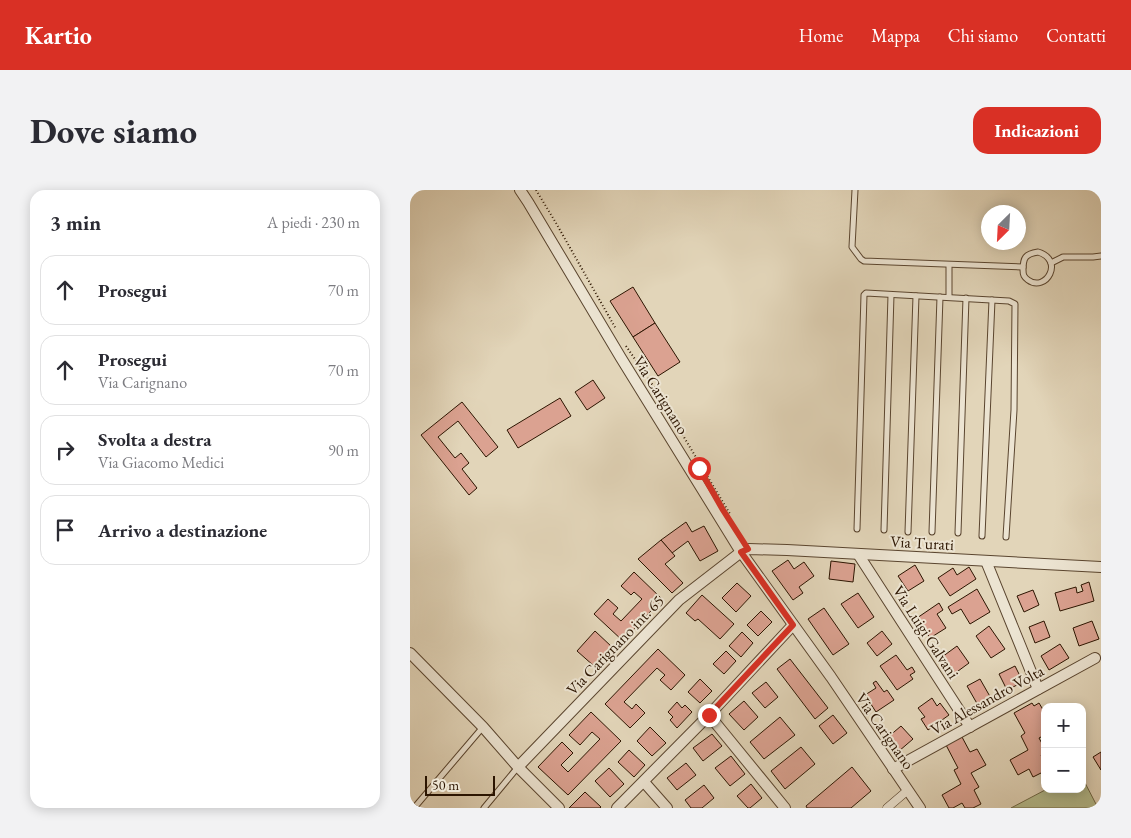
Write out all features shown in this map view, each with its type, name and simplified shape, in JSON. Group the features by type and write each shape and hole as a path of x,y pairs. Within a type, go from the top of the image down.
{"street":[{"name":"Via Carignano","path":"520,190 741,552 920,808"},
{"name":"Via Turati","path":"741,552 748,549 758,549 1101,567"},
{"name":"Via Carignano int. 65","path":"518,767 679,600 741,552"},
{"name":"Via Luigi Galvani","path":"858,554 970,727"},
{"path":"986,561 1038,690"},
{"path":"617,808 709,715 793,625"},
{"path":"410,652 559,808"},
{"name":"Via Alessandro Volta","path":"893,768 1095,658"},
{"path":"709,715 785,808"},
{"path":"644,782 667,808"},
{"path":"887,808 908,790"}],"lane":[{"path":"854,190 852,247 861,259 868,262 1023,267"},
{"path":"1038,252 1048,258 1052,270 1044,281 1038,283 1026,279 1022,273 1023,267 1023,261 1026,256 1038,252"},
{"path":"1051,263 1063,257 1101,256"},
{"path":"949,265 950,297"},
{"path":"857,529 864,295 866,293 950,297 1009,301 1015,304 1014,410 1006,537"},
{"path":"884,530 891,294"},
{"path":"908,532 916,296"},
{"path":"932,532 940,297"},
{"path":"958,533 966,298"},
{"path":"982,536 992,300"},
{"path":"414,808 482,727"},
{"path":"484,808 518,767"}],"path":[{"path":"536,190 619,335"},
{"path":"569,254 614,331"},
{"path":"637,368 623,344 671,412 733,520"},
{"path":"676,430 723,510"}],"green space":[{"path":"1086,785 1098,808 1011,808 1041,792 1086,793"}],"building":[{"path":"633,287 655,323 633,337 610,301"},
{"path":"655,323 680,362 658,376 633,337"},
{"path":"593,380 605,398 587,410 575,392"},
{"path":"560,398 571,416 518,448 507,430"},
{"path":"462,402 498,447 486,457 458,421 438,437 455,458 461,453 469,463 462,469 477,488 469,495 421,435"},
{"path":"686,522 692,532 704,526 718,551 700,561 688,541 672,553 661,540"},
{"path":"661,540 675,556 665,564 683,583 672,593 638,559"},
{"path":"788,560 794,569 804,562 814,576 799,587 803,593 793,600 772,571"},
{"path":"831,561 855,564 853,582 829,579"},
{"path":"915,565 924,581 908,591 898,576"},
{"path":"969,567 976,579 950,596 938,578 953,568 957,575"},
{"path":"634,572 662,599 623,641 594,614 608,599 618,608 613,614 621,621 642,599 634,592 631,595 621,586"},
{"path":"1089,582 1094,601 1060,611 1055,593 1076,587 1077,593 1083,591 1081,585"},
{"path":"737,583 751,596 736,612 722,598"},
{"path":"977,589 990,612 970,624 961,609 952,614 948,607"},
{"path":"1033,590 1039,605 1024,612 1017,596"},
{"path":"858,593 874,617 858,628 841,604"},
{"path":"702,595 734,624 720,639 698,619 695,621 686,613"},
{"path":"939,603 943,610 937,614 946,628 930,638 917,618"},
{"path":"824,608 849,644 833,655 808,619"},
{"path":"761,611 772,622 758,636 747,625"},
{"path":"1044,621 1050,637 1035,643 1029,627"},
{"path":"1092,621 1099,639 1079,646 1073,628"},
{"path":"989,626 1005,649 991,658 976,636"},
{"path":"595,631 612,647 594,666 577,651"},
{"path":"882,631 892,644 877,656 867,643"},
{"path":"742,632 753,643 741,657 729,646"},
{"path":"1060,644 1069,658 1049,670 1041,656"},
{"path":"957,646 969,663 954,674 942,657"},
{"path":"658,649 685,675 671,690 660,680 665,675 657,668 624,702 632,709 636,704 645,713 630,728 605,704"},
{"path":"726,651 736,661 724,674 713,664"},
{"path":"896,655 907,670 912,667 915,672 910,675 913,679 897,690 880,666"},
{"path":"790,659 828,708 815,719 777,669"},
{"path":"1015,666 1023,682 1007,690 999,674"},
{"path":"700,679 712,691 700,703 688,692"},
{"path":"980,679 992,700 979,707 967,686"},
{"path":"876,681 884,692 887,690 894,700 876,712 865,695 876,688 873,683"},
{"path":"766,682 778,697 765,708 752,693"},
{"path":"932,698 937,706 940,703 949,715 928,730 921,719 925,717 918,708"},
{"path":"744,701 758,717 744,730 729,714"},
{"path":"677,702 682,708 685,705 692,712 677,728 670,720 673,717 668,712"},
{"path":"1032,703 1034,706 1039,703 1041,706 1041,737 1039,738 1041,742 1041,773 1033,777 1029,769 1018,775 1010,760 1028,750 1021,736 1025,733 1014,713"},
{"path":"591,712 621,741 568,795 538,767 562,742 573,753 561,765 568,772 600,739 592,732 580,745 569,735"},
{"path":"833,715 847,733 833,744 819,726"},
{"path":"780,717 795,735 764,759 750,742"},
{"path":"901,726 913,739 899,751 887,738"},
{"path":"650,727 666,743 652,756 637,741"},
{"path":"712,734 722,746 703,761 693,748"},
{"path":"962,737 970,752 977,749 986,765 971,773 979,787 974,790 981,804 973,808 965,808 962,803 949,808 942,795 961,784 954,770 958,768 946,745"},
{"path":"801,747 815,764 785,789 771,771"},
{"path":"629,750 645,765 634,777 618,762"},
{"path":"1101,752 1101,770 1093,757"},
{"path":"731,756 745,774 730,786 715,768"},
{"path":"686,763 696,775 677,790 667,778"},
{"path":"852,767 871,791 851,808 807,808 806,806"},
{"path":"609,768 624,784 610,797 595,781"},
{"path":"751,784 762,798 748,808 737,796"},
{"path":"704,785 714,798 702,808 691,808 685,800"},
{"path":"585,792 601,807 569,808"}],"route":[{"path":"699,468 748,549 741,552 793,625 709,715"}]}
